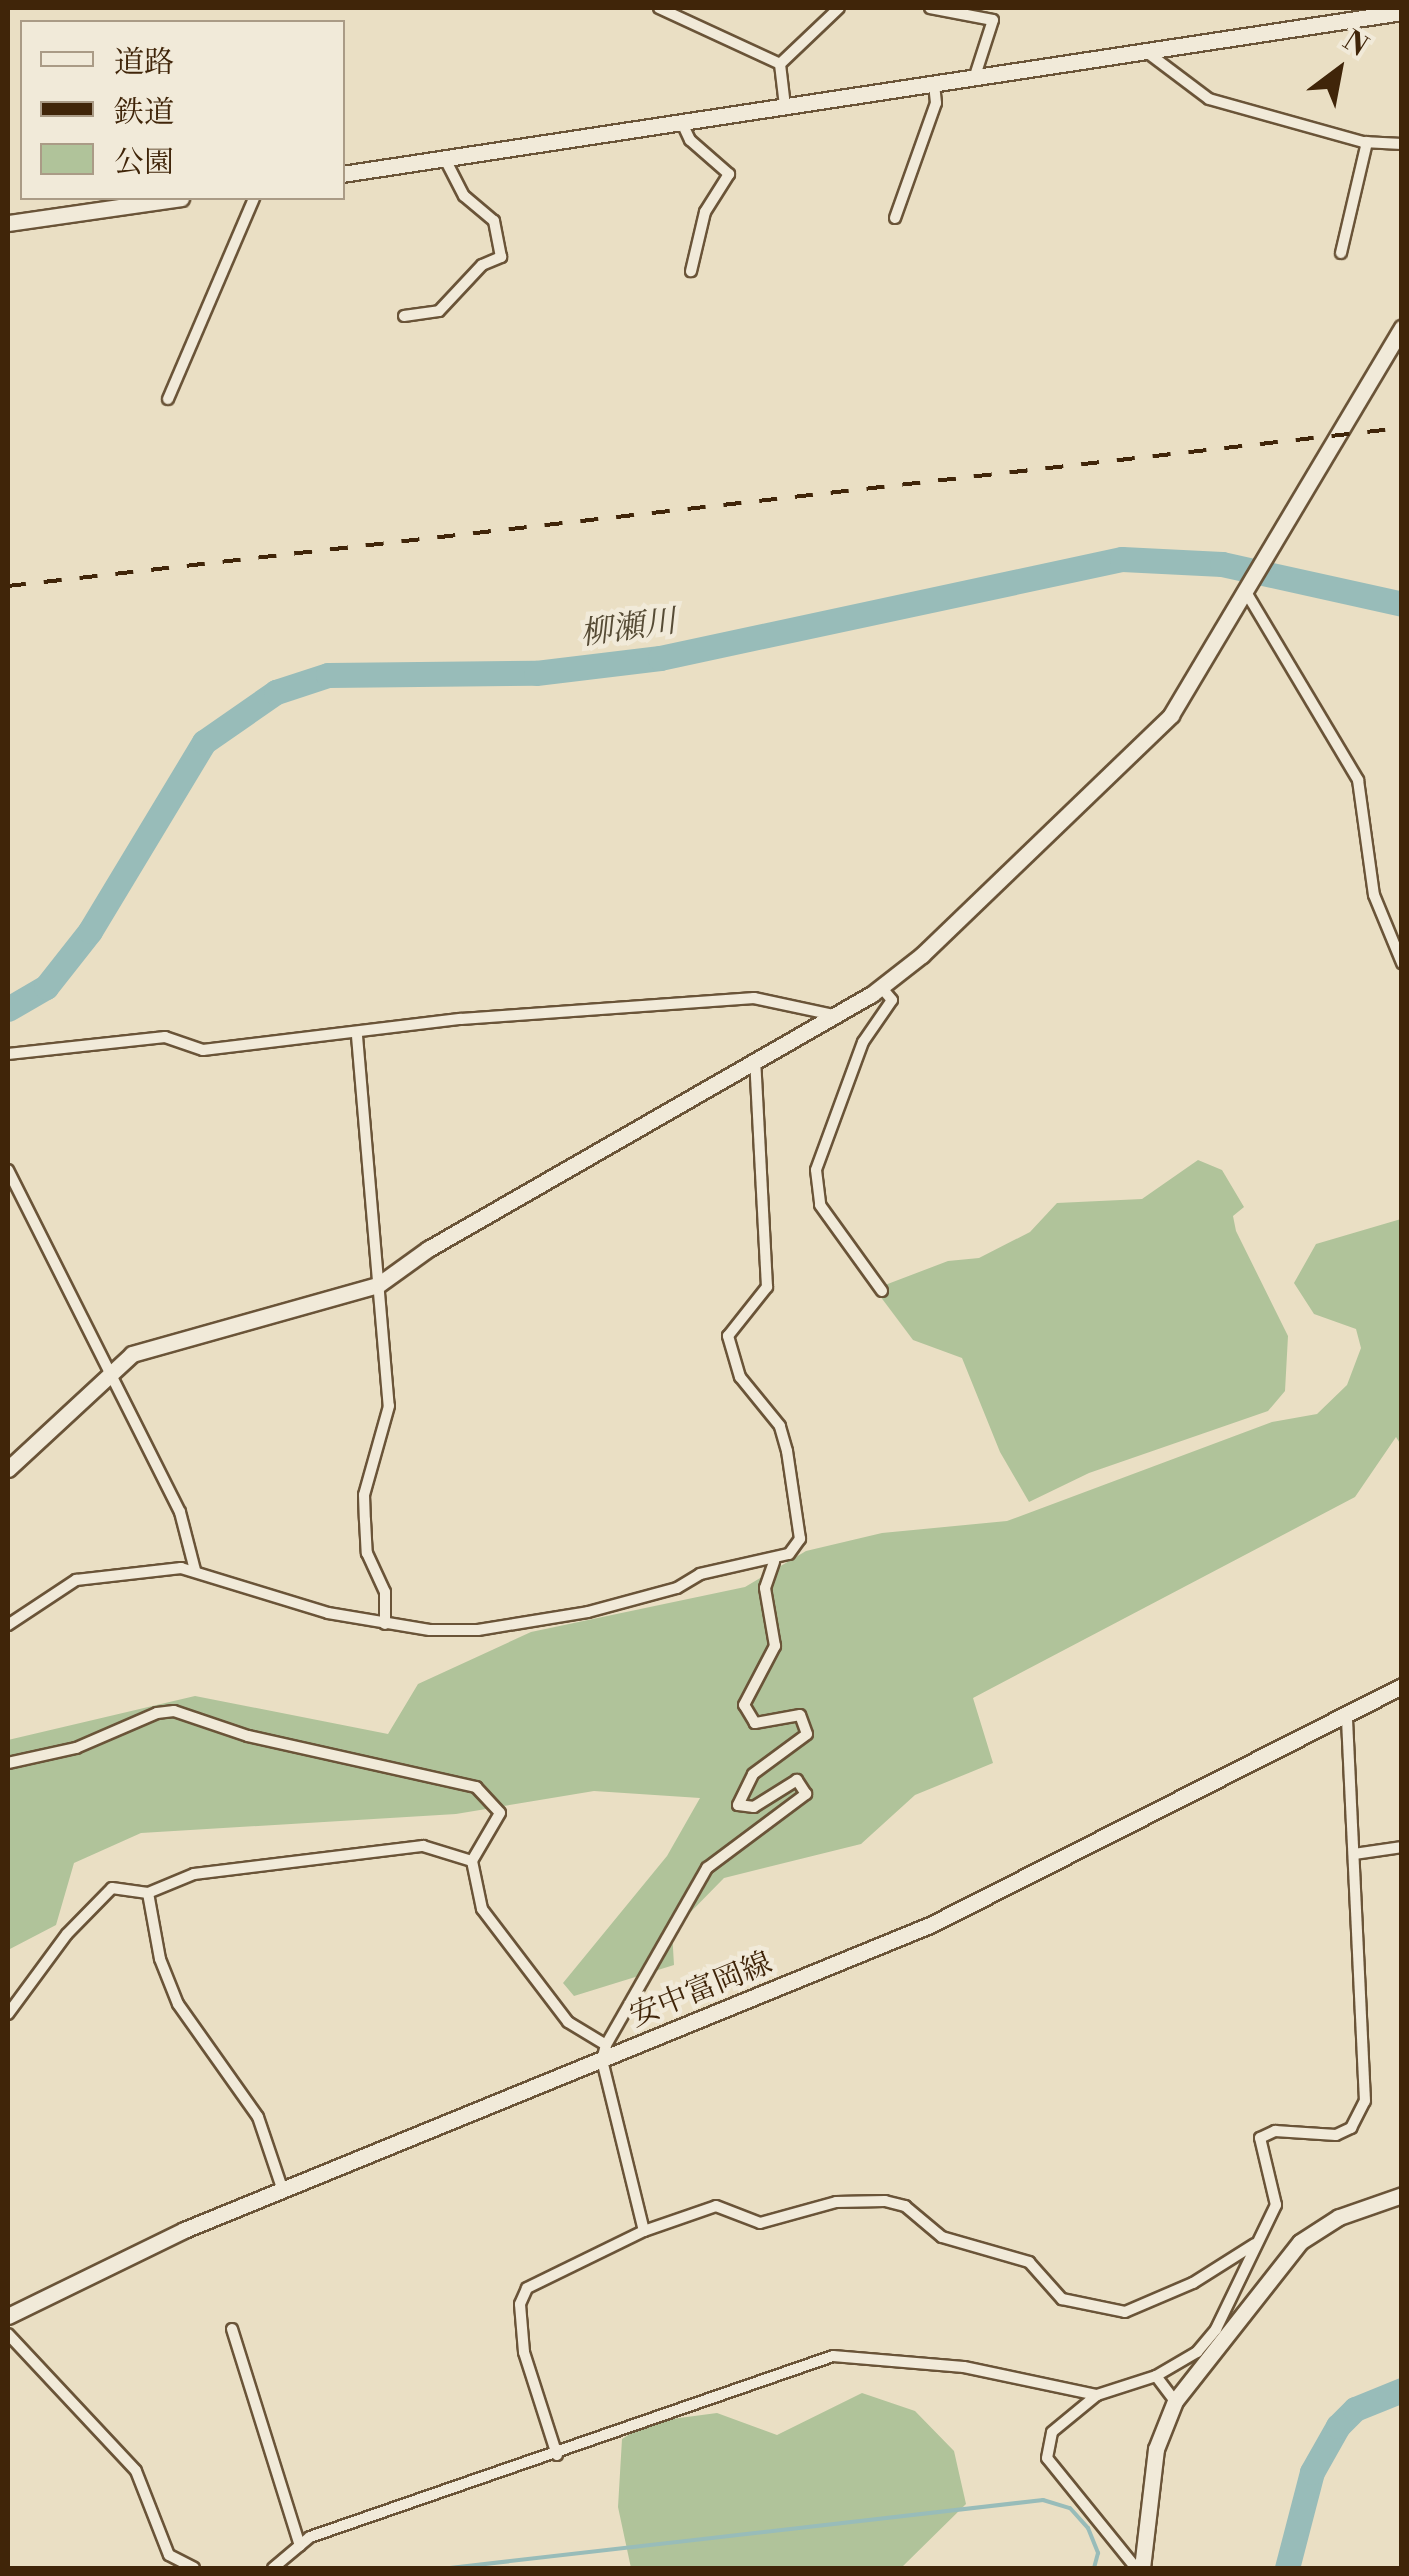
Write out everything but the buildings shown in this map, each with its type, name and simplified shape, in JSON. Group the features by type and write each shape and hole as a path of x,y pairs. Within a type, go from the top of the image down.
{"street":[{"path":"659,8 780,64"},
{"path":"780,64 839,8"},
{"path":"930,8 994,20 974,79"},
{"path":"1314,8 1314,25"},
{"path":"345,174 1402,12"},
{"path":"1144,50 1208,99 1367,142 1402,144"},
{"path":"780,64 785,106"},
{"path":"895,218 936,104 934,84"},
{"path":"682,123 690,140 729,174 704,212 691,271"},
{"path":"1341,253 1367,142"},
{"path":"404,316 439,311 482,265 502,257 494,221 464,196 446,159"},
{"path":"8,224 168,200"},
{"path":"168,399 253,200"},
{"path":"8,1469 132,1354 378,1285 428,1248 835,1015 922,956 1171,715 1402,328"},
{"path":"1248,589 1358,780 1374,895 1402,963"},
{"path":"881,987 892,1000 864,1042 816,1170 820,1205 882,1291"},
{"path":"8,1054 165,1037 203,1050 357,1036 460,1019 754,998 835,1015"},
{"path":"357,1036 389,1406 364,1495 367,1553 384,1592 385,1624"},
{"path":"604,2053 706,1868 806,1794 797,1780 754,1807 738,1805 753,1774 807,1734 800,1715 756,1723 744,1705 775,1646 765,1588 774,1562 800,1539 780,1426 740,1377 728,1336 767,1287 755,1062"},
{"path":"8,1170 107,1374 180,1512 195,1570"},
{"path":"8,1625 76,1580 103,1572 195,1570 385,1624 430,1630 526,1625 677,1588 700,1574 774,1562"},
{"name":"安中富岡線","path":"8,2316 282,2188 604,2053 930,1925 1402,1686"},
{"path":"8,1763 76,1748 157,1712 174,1712 248,1736 476,1787 500,1813 472,1861 482,1910 530,1980 568,2022 604,2053 644,2231"},
{"path":"1139,2568 1047,2458 1052,2432 1098,2395 1156,2376 1197,2352 1216,2329 1276,2205 1260,2138 1275,2131 1336,2135 1352,2128 1365,2101 1347,1714"},
{"path":"8,2014 93,1904 112,1888 148,1893 194,1874 423,1846 472,1861"},
{"path":"1354,1854 1402,1847"},
{"path":"148,1893 160,1960 178,2004 258,2116 282,2188"},
{"path":"1139,2568 1156,2449 1175,2401 1300,2242 1339,2216 1402,2195"},
{"path":"557,2455 524,2352 520,2304 527,2288 644,2231 716,2206 760,2223 836,2202 886,2201 905,2206 942,2237 1029,2262 1062,2299 1126,2312 1193,2283 1258,2242"},
{"path":"232,2328 300,2546"},
{"path":"8,2334 136,2471 169,2555 194,2568"},
{"path":"273,2568 300,2546 351,2522 557,2455 833,2356 964,2366 1098,2395"},
{"path":"1156,2376 1175,2401"}],"green space":[{"path":"1198,1160 1222,1170 1244,1207 1233,1216 1236,1231 1288,1336 1285,1391 1268,1411 1089,1473 1029,1502 1000,1452 962,1358 913,1340 880,1296 885,1285 948,1261 979,1258 1030,1232 1057,1203 1142,1199"},
{"path":"1401,1219 1401,1445 1396,1437 1355,1497 973,1698 993,1763 915,1795 861,1844 724,1878 672,1931 674,1965 574,1996 563,1983 667,1856 700,1798 594,1791 456,1814 141,1833 74,1863 56,1925 8,1950 8,1740 195,1696 388,1734 418,1684 531,1632 745,1587 806,1551 882,1533 1007,1521 1272,1422 1317,1414 1347,1385 1361,1348 1356,1329 1314,1314 1294,1283 1316,1244"},
{"path":"862,2393 915,2411 954,2451 966,2504 901,2568 631,2568 618,2507 622,2439 649,2422 717,2413 777,2435"}],"waterway":[{"name":"柳瀬川","path":"8,1009 46,987 90,931 204,742 276,692 328,675 536,673 660,658 1122,559 1222,564 1402,604"},
{"path":"1287,2568 1312,2472 1338,2426 1355,2409 1402,2390"},
{"path":"450,2568 1043,2500 1070,2508 1088,2528 1098,2553 1094,2568"}],"railway":[{"path":"8,586 1402,428"}]}
